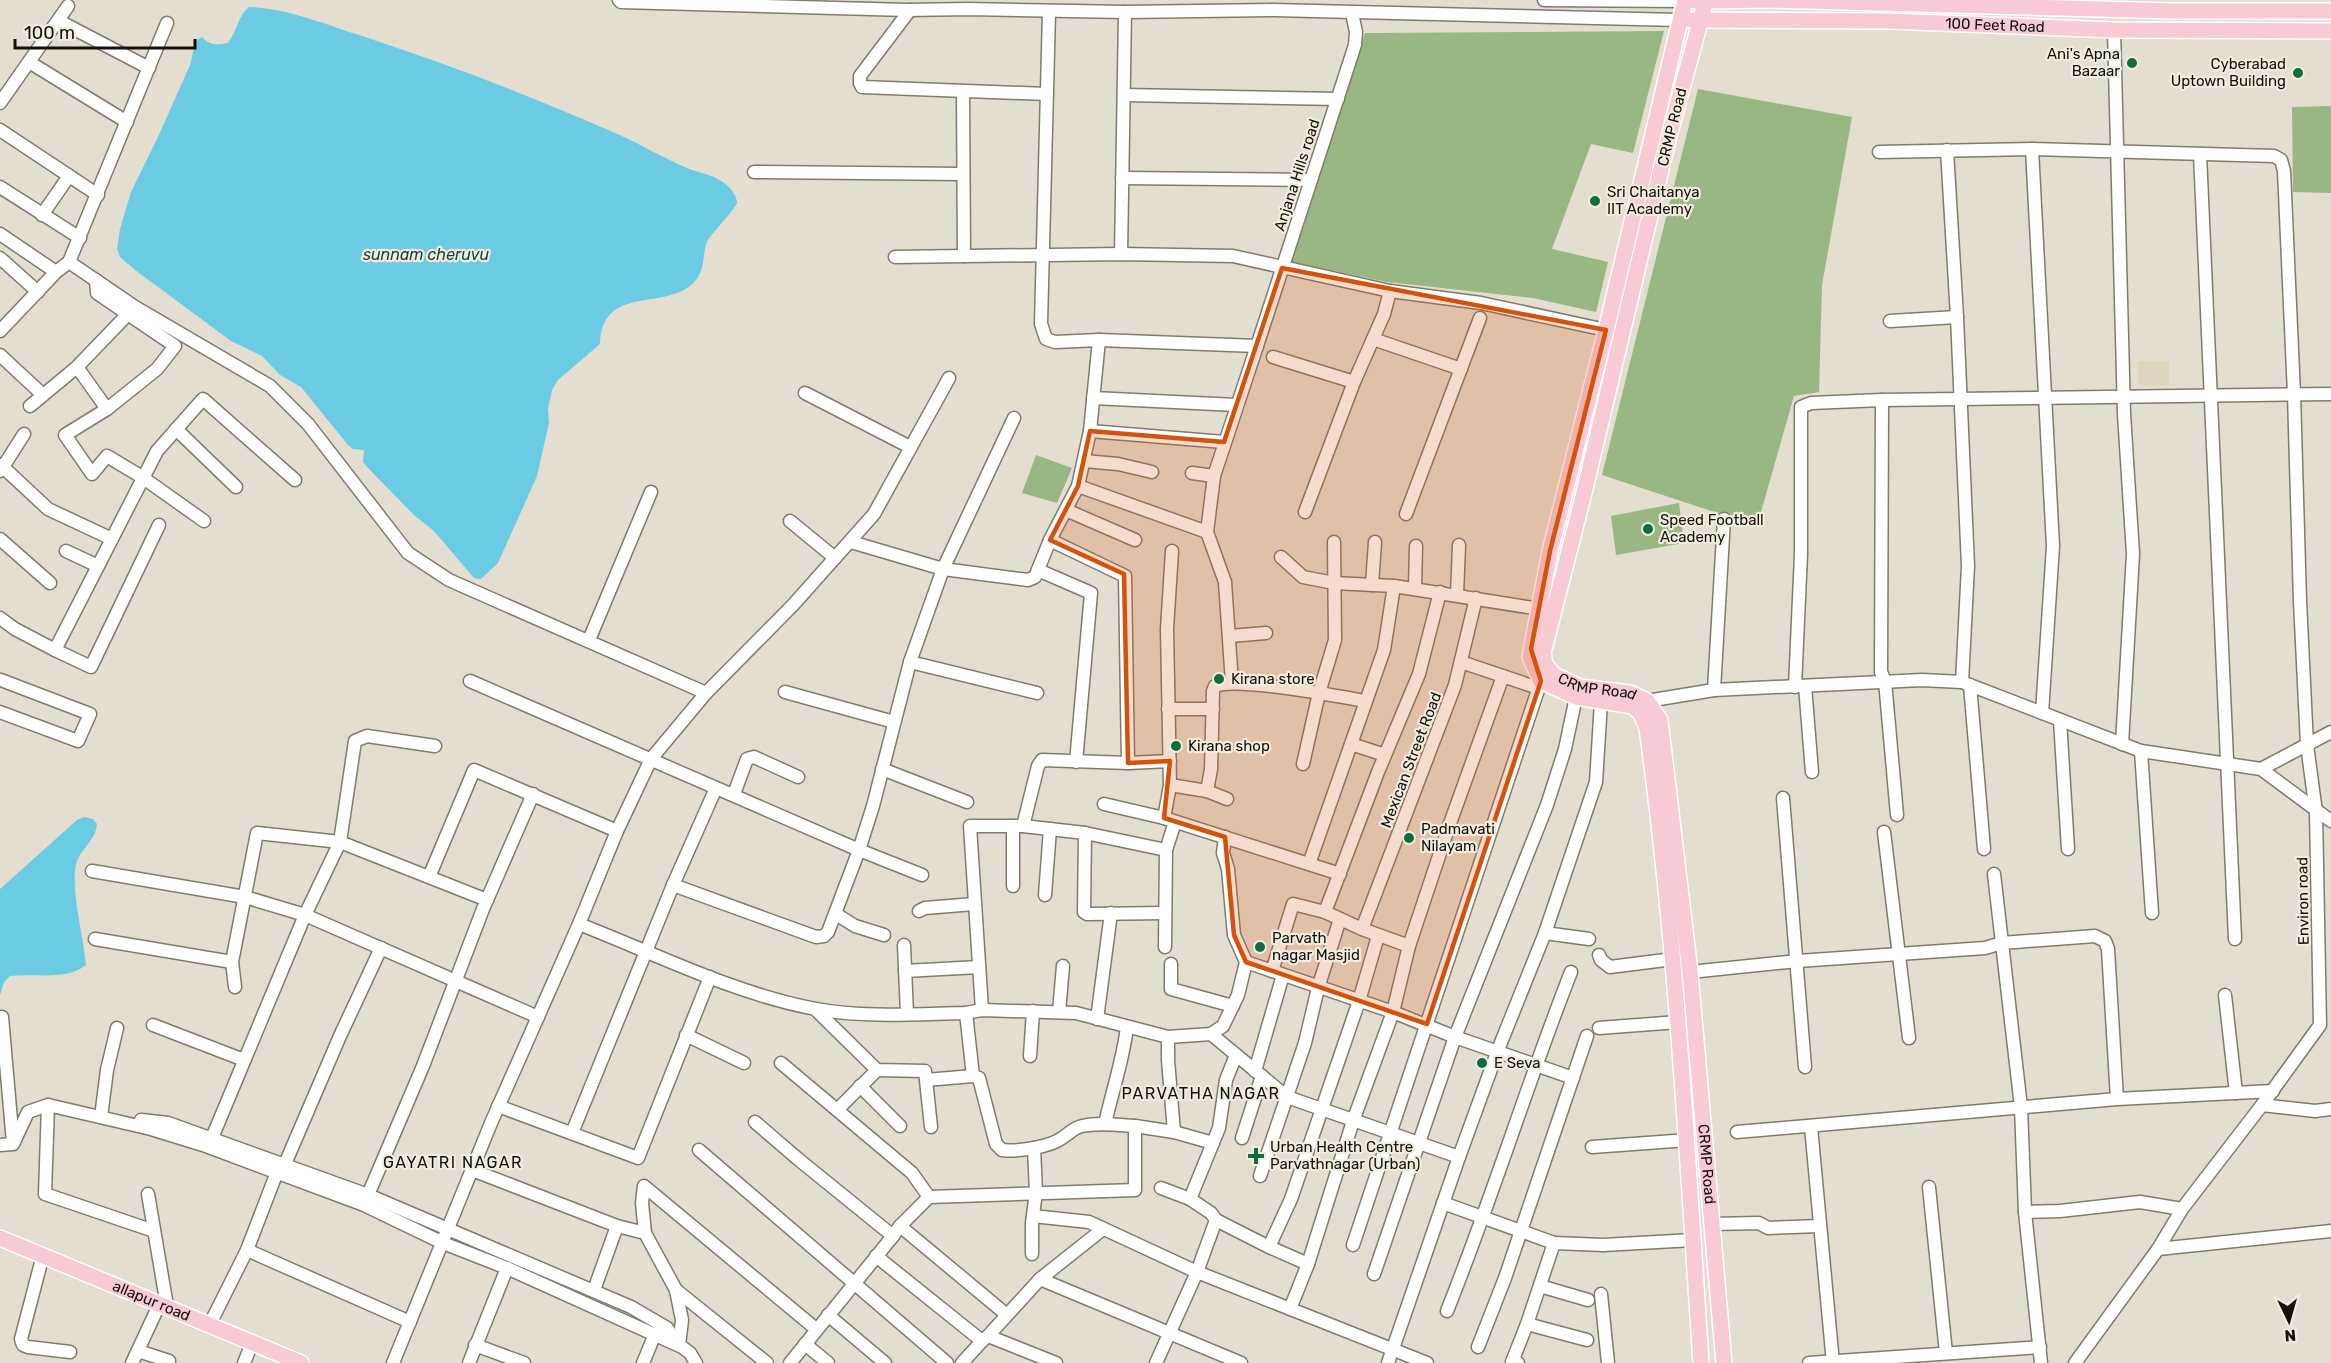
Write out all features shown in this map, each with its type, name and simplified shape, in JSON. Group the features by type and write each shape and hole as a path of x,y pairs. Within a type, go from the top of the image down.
{"main road":[{"name":"100 Feet Road","path":"1685,1 2272,6 2331,11"},
{"path":"1679,20 1685,1"},
{"name":"CRMP Road","path":"1705,1 1668,140 1583,497 1543,652 1545,664 1554,675 1580,687 1630,693 1647,701 1660,720 1690,972 1724,1363"},
{"name":"100 Feet Road","path":"1679,20 1889,21 2115,30 2331,31"},
{"name":"CRMP Road","path":"1679,20 1606,330 1550,551 1530,657 1539,684 1576,697 1633,706 1641,714 1647,728 1673,959 1688,1140 1701,1363"},
{"name":"allapur road","path":"0,1238 301,1363"}],"street":[{"path":"619,0 621,2 910,10 968,9 1048,12 1274,10 1679,20"},
{"path":"1544,0 1685,1"},
{"path":"0,103 68,6"},
{"path":"910,10 860,76 860,83 867,89 1047,94"},
{"path":"1048,12 1041,324 1046,339 1054,342 1099,340 1257,346"},
{"path":"1121,254 1125,12"},
{"name":"Anjana Hills road","path":"1207,532 1214,476 1224,442 1356,39 1352,13"},
{"path":"59,21 149,68"},
{"path":"0,331 56,272 69,262 167,22"},
{"path":"2115,30 2120,280 2133,554 2122,744"},
{"path":"29,62 127,122"},
{"path":"963,92 964,256"},
{"path":"1124,95 1338,99"},
{"path":"0,130 98,195"},
{"path":"2032,149 2053,546 2042,714"},
{"path":"1879,152 2032,149 2200,154 2235,939"},
{"path":"1947,150 1968,566 1966,683 1984,849"},
{"name":"Environ road","path":"2076,1363 2158,1249 2182,1209 2320,1025 2316,812 2307,745 2300,601 2295,394 2284,171 2281,160 2274,156 2200,154"},
{"path":"754,172 963,174"},
{"path":"42,215 69,176"},
{"path":"1122,178 1311,180"},
{"path":"0,187 80,238"},
{"path":"0,235 56,272"},
{"path":"895,257 1121,254 1233,256 1390,291 1481,303 1606,330"},
{"path":"0,258 38,292"},
{"path":"69,262 135,307 270,386 308,424 408,552 449,580 706,693"},
{"path":"96,280 97,293 175,346 157,369 107,409 65,435 92,474 106,456 142,477 204,520"},
{"path":"1305,512 1354,382 1384,314 1390,291"},
{"path":"30,406 76,367 128,314"},
{"path":"1890,321 1957,316"},
{"path":"1406,514 1480,318"},
{"path":"1373,339 1461,369"},
{"path":"851,542 943,569 1028,580 1035,578 1050,540 1078,486 1090,431 1099,340"},
{"path":"0,356 43,396"},
{"path":"1273,357 1354,382"},
{"path":"76,367 107,409"},
{"path":"393,1363 498,1106 579,924 617,831 651,759 706,693 793,605 874,514 949,378"},
{"path":"805,393 910,447"},
{"path":"1812,772 1800,687 1801,407 1811,403 2045,396 2331,394"},
{"path":"1093,398 1236,405"},
{"path":"55,650 157,451 203,399 295,480"},
{"path":"1882,400 1881,672 1885,681 1897,815"},
{"path":"673,885 816,937 824,936 828,932 859,850 910,662 943,569 1014,418"},
{"path":"176,429 236,487"},
{"path":"1090,431 1224,442"},
{"path":"24,434 1,467 48,509 112,539"},
{"path":"1084,461 1118,464 1152,472"},
{"path":"1192,473 1214,476"},
{"path":"1078,486 1207,532 1225,582 1232,683"},
{"path":"589,640 651,492"},
{"path":"1066,510 1135,540"},
{"path":"1714,690 1724,519"},
{"path":"790,521 835,558"},
{"path":"1,620 15,630 91,667 159,525"},
{"path":"0,539 50,583"},
{"path":"1050,540 1125,576 1128,763"},
{"path":"1303,764 1319,693 1335,640 1334,542"},
{"path":"1372,585 1375,542"},
{"path":"1457,595 1459,545"},
{"path":"1415,588 1416,546"},
{"path":"66,551 98,566"},
{"path":"1165,947 1164,913 1170,785 1167,629 1172,551"},
{"path":"1281,556 1303,577 1334,584 1415,588 1540,609"},
{"path":"1038,570 1091,593 1076,762"},
{"path":"1309,864 1384,650 1394,586"},
{"path":"1325,912 1385,754 1419,674 1440,592"},
{"name":"Mexican Street Road","path":"1362,930 1451,695 1476,598"},
{"path":"1230,636 1266,633"},
{"path":"910,662 1037,693"},
{"path":"1353,1245 1539,684 1503,676 1461,662"},
{"path":"1290,1309 1308,1264 1353,1121 1393,1012 1409,946 1448,829 1503,676"},
{"path":"0,712 78,741 90,714 1,680"},
{"path":"1647,701 1714,690 1885,681 1922,680 1966,683 2141,751 2261,769 2331,821"},
{"path":"470,681 859,850 922,875"},
{"path":"1207,791 1211,769 1215,686 1232,683 1319,693 1365,702"},
{"path":"785,692 894,722"},
{"path":"1374,1274 1455,1037 1547,805 1565,749 1576,697"},
{"path":"1388,1363 1498,1050 1545,933 1596,782 1601,702"},
{"path":"1168,709 1213,709"},
{"path":"2060,720 2068,849"},
{"path":"2261,769 2331,732"},
{"path":"212,1138 305,915 340,842 355,741 367,736 435,746"},
{"path":"1351,744 1385,754"},
{"path":"2141,751 2152,913"},
{"path":"734,794 747,759 754,757 798,777"},
{"path":"1013,886 1018,826 1039,762 1045,759 1128,763 1170,761"},
{"path":"882,769 967,802"},
{"path":"429,877 474,770 617,831"},
{"path":"1170,785 1207,791 1227,799"},
{"path":"572,1133 673,885 716,788"},
{"path":"368,1196 532,794"},
{"path":"1783,798 1806,1067"},
{"path":"1104,804 1169,820 1340,874"},
{"path":"982,1010 970,826 1018,826 1085,833 1166,850"},
{"path":"1045,896 1050,829"},
{"path":"1884,832 1909,1038"},
{"path":"235,987 232,962 257,833 340,842 487,900"},
{"path":"1085,833 1082,908 1087,914 1164,913"},
{"path":"579,924 740,989 815,1009 866,1015 966,1013 982,1010 1076,1013 1168,1037 1211,1034 1223,1026 1233,1006 1246,962 1234,935 1228,869 1223,852 1225,837"},
{"path":"92,872 245,897 305,915 538,1017"},
{"path":"1994,874 2021,1107 2025,1212 2041,1363"},
{"path":"919,911 925,908 974,904"},
{"path":"1242,1138 1258,1073 1291,905 1298,904 1325,912 1362,930 1409,946"},
{"path":"1097,1019 1112,913"},
{"path":"836,914 855,926 884,935"},
{"path":"1260,1176 1305,1043 1318,988 1340,920"},
{"path":"1545,933 1588,939"},
{"path":"1269,1247 1291,1199 1320,1108 1359,1001 1378,936"},
{"path":"1690,972 1798,961 1985,948 2001,943 2095,936 2104,940 2108,949 2117,1099"},
{"path":"95,939 232,962"},
{"path":"904,945 907,1014"},
{"path":"210,1324 247,1250 281,1168 381,948"},
{"path":"1599,955 1601,960 1610,967 1673,959"},
{"path":"1246,962 1427,1024 1455,1037 1498,1050 1573,1078"},
{"path":"1171,964 1171,989 1233,1006"},
{"path":"1059,1012 1063,966"},
{"path":"905,971 979,967"},
{"path":"1447,1311 1484,1217 1536,1065 1571,972"},
{"path":"498,1106 638,1158 710,977"},
{"path":"2225,995 2236,1093"},
{"path":"815,1009 877,1070 925,1071 931,1127"},
{"path":"1030,1056 1033,1011"},
{"path":"966,1013 973,1076"},
{"path":"0,1017 2,1017 13,1144"},
{"path":"1599,1028 1678,1022"},
{"path":"153,1025 244,1060"},
{"path":"101,1117 117,1028"},
{"path":"1105,1124 1113,1085 1123,1059 1127,1028"},
{"path":"1211,1034 1287,1097 1459,1157"},
{"path":"686,1035 744,1063"},
{"path":"1478,1347 1521,1230 1587,1036"},
{"path":"1168,1037 1167,1060 1174,1132"},
{"path":"1190,1199 1219,1128 1226,1080 1236,1055"},
{"path":"781,1063 912,1173 929,1197"},
{"path":"838,1109 877,1070"},
{"path":"926,1080 973,1076 979,1078 996,1144 1002,1150 1034,1148 1061,1140 1073,1129 1084,1125 1105,1124 1174,1132 1213,1143"},
{"path":"860,1086 900,1126"},
{"path":"1737,1132 2117,1099 2273,1090"},
{"path":"13,1144 28,1112 48,1105 151,1129 281,1168 368,1196 631,1307 668,1328 696,1363"},
{"path":"48,1105 45,1194 154,1231"},
{"path":"2262,1105 2315,1111 2331,1109"},
{"path":"101,1117 113,1116 168,1123 212,1138 364,1204 443,1244 507,1268 683,1347"},
{"path":"756,1122 798,1159 1007,1315"},
{"path":"790,1363 876,1256 929,1197 1135,1190 1135,1126"},
{"path":"1811,1127 1833,1362"},
{"path":"1592,1148 1688,1140"},
{"path":"0,1145 13,1144"},
{"path":"1032,1254 1036,1192 1034,1148"},
{"path":"699,1150 946,1363"},
{"path":"472,1170 617,1226 645,1233"},
{"path":"683,1347 682,1320 676,1290 645,1233 642,1203 644,1186 816,1329"},
{"path":"1929,1187 1946,1353"},
{"path":"1161,1188 1190,1199 1211,1213 1216,1220 1308,1264"},
{"path":"132,1363 164,1305 148,1194"},
{"path":"2025,1212 2060,1211 2140,1202 2182,1209"},
{"path":"1443,1203 1554,1243 1603,1245 1693,1239"},
{"path":"1033,1216 1089,1222 1197,1272 1427,1363"},
{"path":"1156,1363 1197,1272 1216,1220"},
{"path":"1712,1224 1759,1224 1768,1228 1820,1226"},
{"path":"594,1290 617,1226"},
{"path":"962,1363 1040,1279 1103,1229"},
{"path":"2158,1249 2331,1232"},
{"path":"1518,1363 1512,1362 1554,1243"},
{"path":"247,1250 410,1322"},
{"path":"43,1256 21,1339 23,1345 28,1347 70,1352"},
{"path":"876,1256 985,1339 1056,1363"},
{"path":"469,1363 507,1268"},
{"path":"1040,1279 1241,1363"},
{"path":"1540,1286 1588,1300"},
{"path":"676,1290 767,1363"},
{"path":"1601,1294 1608,1363"},
{"path":"828,1315 885,1363"},
{"path":"1527,1324 1587,1340"},
{"path":"643,1363 655,1334"},
{"path":"244,1363 252,1343"},
{"path":"805,1344 828,1363"},
{"path":"476,1345 524,1363"},
{"path":"1809,1363 2040,1347"},
{"path":"138,1351 169,1361"}],"highlighted area":[{"path":"1282,268 1606,330 1550,551 1531,649 1541,681 1427,1024 1246,962 1234,935 1225,837 1164,818 1170,761 1128,763 1124,574 1050,540 1078,486 1090,431 1224,442"}],"shaded area":[{"path":"2138,361 2169,361 2169,386 2138,386"}],"green space":[{"path":"1664,31 1633,153 1591,144 1552,249 1608,262 1596,312 1533,298 1387,282 1291,262 1365,33"},
{"path":"1698,89 1852,117 1822,285 1819,392 1794,396 1757,526 1602,475"},
{"path":"2331,106 2331,193 2293,192 2292,107"},
{"path":"1036,455 1072,468 1057,503 1022,493"},
{"name":"Speed Football Academy","path":"1679,503 1684,543 1616,555 1611,516"}],"water":[{"name":"sunnam cheruvu","path":"249,7 277,10 305,17 492,82 622,136 687,168 713,177 732,190 735,196 736,205 707,241 702,269 696,280 684,290 624,305 612,312 604,325 600,344 558,380 552,390 548,409 549,423 537,476 498,563 481,579 474,578 434,531 415,516 368,468 363,462 364,450 353,449 348,445 301,387 280,375 262,356 231,341 120,257 117,249 120,229 131,192 190,65 196,40 202,37 214,44 228,43 242,14"},
{"path":"84,817 93,819 97,824 94,834 77,861 75,871 76,897 86,965 60,975 10,976 4,982 0,995 0,889 77,820"}],"place":[{"name":"Ani's Apna Bazaar","path":"2132,63"},
{"name":"Cyberabad Uptown Building","path":"2298,73"},
{"name":"Sri Chaitanya IIT Academy","path":"1595,201"},
{"name":"Speed Football Academy","path":"1648,529"},
{"name":"Kirana store","path":"1219,679"},
{"name":"Kirana shop","path":"1176,746"},
{"name":"Padmavati Nilayam","path":"1409,838"},
{"name":"Parvath nagar Masjid","path":"1260,947"},
{"name":"E Seva","path":"1482,1063"},
{"name":"Urban Health Centre Parvathnagar (Urban)","path":"1256,1156"}],"district":[{"name":"PARVATHA NAGAR","path":"1201,1093"},
{"name":"GAYATRI NAGAR","path":"453,1162"}]}
